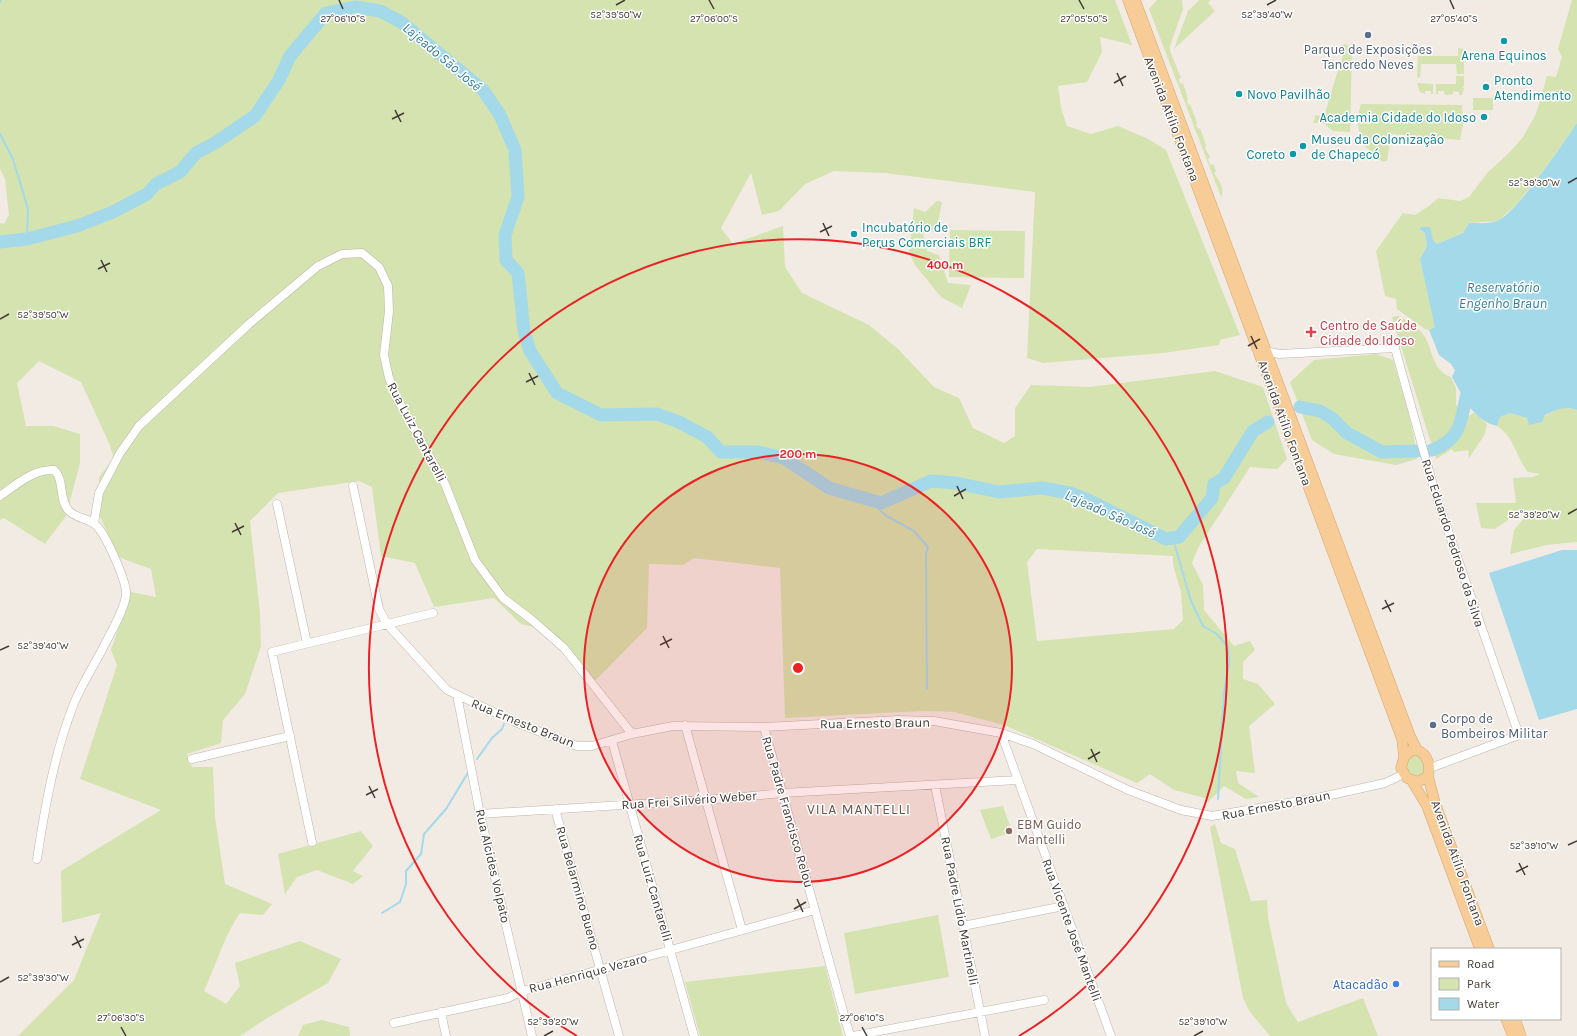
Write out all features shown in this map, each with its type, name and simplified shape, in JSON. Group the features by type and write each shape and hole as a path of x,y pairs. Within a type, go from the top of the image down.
{"main road":[{"name":"Avenida Atílio Fontana","path":"1128,0 1410,736 1417,750"},
{"name":"Avenida Atílio Fontana","path":"1135,0 1402,739 1404,756"},
{"path":"1417,750 1427,758 1429,772 1418,782 1412,781 1404,774 1401,768 1404,756 1407,752 1417,750"},
{"name":"Avenida Atílio Fontana","path":"1429,772 1435,803 1489,948"},
{"name":"Avenida Atílio Fontana","path":"1412,781 1427,806 1480,948"},
{"path":"1506,1020 1513,1036"},
{"path":"1515,1020 1521,1036"}],"street":[{"name":"Rua Luiz Cantarelli","path":"94,523 99,493 120,453 144,421 188,382 249,324 318,266 342,254 362,253 379,267 388,286 389,310 384,355 389,378 398,400 445,484 475,560 503,598 532,620 564,648 632,734"},
{"name":"Rua Eduardo Pedroso da Silva","path":"1262,350 1279,354 1395,348 1436,496 1519,735 1429,772"},
{"path":"0,496 31,475 43,469 54,470 60,475 63,499 69,510 82,519 94,523 120,569 126,593 118,620 73,705 54,766 37,859"},
{"name":"Rua Ernesto Braun","path":"353,486 379,608 387,624 447,690 515,722 570,744 592,746 632,734 685,725 764,727 898,720 942,722 1001,733 1033,744 1128,790 1181,810 1205,816 1219,816 1317,798 1385,783 1404,774"},
{"path":"277,504 308,643"},
{"path":"312,842 272,652 433,612"},
{"name":"Rua Alcides Volpato","path":"457,695 480,814 523,991 532,1036"},
{"path":"685,725 742,930"},
{"name":"Rua Padre Francisco Relou","path":"764,727 850,1036"},
{"name":"Rua Vicente José Mantelli","path":"1001,733 1111,1036"},
{"path":"192,759 290,736"},
{"name":"Rua Luiz Cantarelli","path":"612,741 694,1036"},
{"name":"Rua Frei Silvério Weber","path":"480,814 705,800 782,793 1018,780"},
{"name":"Rua Padre Lidio Martinelli","path":"935,785 986,1036"},
{"name":"Rua Belarmino Bueno","path":"555,809 620,1036"},
{"path":"963,926 1064,906"},
{"name":"Rua Henrique Vezaro","path":"394,1023 508,998 523,991 815,910"},
{"path":"853,1036 1044,1000"},
{"path":"441,1012 446,1036"}],"green space":[{"path":"0,0 1115,0 1132,45 1100,37 1102,52 1087,82 1058,86 1061,108 1067,126 1091,134 1118,126 1148,139 1166,150 1240,335 1220,340 1219,345 1163,353 1043,363 1027,358 1035,192 886,173 834,171 805,184 779,211 762,215 751,173 721,228 733,244 783,226 785,267 802,293 869,325 898,349 934,387 959,398 973,428 1004,443 1015,436 1015,408 1031,385 1090,387 1215,371 1263,387 1287,459 1277,469 1250,467 1198,548 1192,563 1203,585 1204,610 1234,646 1250,641 1255,650 1243,662 1243,679 1258,684 1275,704 1249,726 1255,773 1236,771 1238,783 1259,797 1246,799 1224,786 1208,802 1205,798 1174,790 1150,774 1137,783 1004,725 954,712 922,711 785,718 780,568 694,558 683,565 649,564 647,628 594,682 538,628 521,624 494,598 434,607 415,563 381,556 372,487 359,481 278,493 250,521 260,613 261,646 245,694 223,720 221,743 187,754 192,767 213,767 215,817 225,884 272,904 263,915 240,913 225,941 204,991 226,1004 240,986 235,963 300,941 341,959 328,983 269,1017 240,1036 18,1036 74,980 101,913 62,923 61,871 161,810 80,779 117,665 111,650 131,592 156,597 151,569 118,557 99,514 99,477 114,458 109,443 81,382 39,361 17,383 26,426 53,426 80,434 80,463 66,516 45,544 4,518 0,520 0,223 4,224 9,215 5,179 0,169","holes":["1037,549 1173,556 1173,565 1181,592 1183,620 1174,629 1037,641 1027,562"]},
{"path":"1157,0 1182,0 1183,9 1170,46 1170,51 1181,78 1179,79 1180,84 1183,83 1188,99 1188,105 1190,104 1198,129 1200,128 1206,146 1205,148 1210,157 1208,159 1210,165 1213,164 1216,171 1214,173 1222,187 1221,197 1149,9"},
{"path":"1199,0 1211,0 1208,3 1215,11 1174,49 1188,11"},
{"path":"1572,0 1577,0 1577,123 1547,166 1517,204 1498,221 1469,223 1463,233 1437,244 1433,240 1429,227 1419,229 1425,233 1427,246 1420,259 1436,327 1429,330 1425,329 1397,309 1396,299 1385,296 1376,251 1403,213 1415,215 1438,198 1460,201 1469,197 1488,172 1509,153 1523,137 1536,114 1547,76 1556,77 1562,57 1558,49"},
{"path":"1345,44 1352,48 1350,132 1333,131 1323,123 1313,123 1316,115 1324,117 1338,70 1340,70 1344,49 1337,48"},
{"path":"1458,48 1464,49 1464,74 1457,74 1456,64 1421,64 1420,78 1417,77 1418,56 1458,56"},
{"path":"1456,76 1464,76 1464,86 1462,88 1464,88 1462,95 1459,95 1459,92 1453,91 1453,94 1445,95 1444,91 1438,91 1438,94 1436,94 1436,84 1456,84"},
{"path":"1417,83 1433,84 1433,94 1431,94 1431,91 1425,91 1425,94 1420,92"},
{"path":"1473,98 1493,98 1493,110 1473,110"},
{"path":"1361,104 1462,105 1463,125 1460,140 1391,134 1387,161 1383,162 1361,143 1357,119"},
{"path":"937,201 942,202 936,232 926,228 923,235 927,251 939,255 948,283 971,285 962,308 941,297 915,265 909,252 914,208 925,212"},
{"path":"950,230 1025,231 1024,278 949,277"},
{"path":"1398,316 1409,322 1423,333 1437,366 1445,374 1451,377 1456,388 1456,405 1463,411 1466,417 1474,413 1487,424 1485,434 1469,458 1468,450 1454,452 1452,449 1436,459 1392,317"},
{"path":"1376,354 1393,360 1413,434 1417,459 1396,465 1334,454 1312,440 1290,382 1314,360"},
{"path":"1560,408 1577,410 1577,542 1547,545 1510,554 1514,530 1532,509 1512,517 1495,529 1481,528 1476,503 1516,503 1513,478 1533,477 1540,474 1528,472 1507,435 1497,426 1500,417 1510,413 1527,418 1529,424"},
{"path":"1411,754 1420,757 1424,764 1425,773 1418,777 1410,773 1407,768"},
{"path":"1003,806 1012,832 991,839 980,810"},
{"path":"1215,824 1221,843 1235,849 1251,901 1267,900 1268,918 1286,1003 1298,1022 1363,998 1378,1036 1270,1036 1250,1012 1243,998 1210,827"},
{"path":"361,831 373,846 353,871 363,876 353,884 317,870 297,877 285,894 278,854"},
{"path":"938,915 949,977 855,994 844,933"},
{"path":"825,966 843,1036 700,1036 685,982"},
{"path":"322,1020 349,1027 350,1036 298,1036 303,1025"}],"water":[{"name":"Reservatório Engenho Braun","path":"1577,123 1577,410 1565,408 1557,410 1545,415 1542,422 1529,425 1527,418 1510,413 1500,417 1497,426 1481,419 1465,400 1452,377 1455,370 1451,364 1439,355 1429,330 1435,327 1420,259 1427,246 1425,233 1419,229 1422,227 1430,227 1433,240 1437,244 1463,233 1469,223 1494,222 1506,215 1527,192 1551,161"},
{"path":"1562,550 1577,550 1577,709 1539,720 1489,573"}],"waterway":[{"name":"Lajeado São José","path":"0,242 27,239 77,226 113,212 147,194 156,184 180,172 196,153 215,143 255,116 279,80 290,56 326,13 355,7 380,11 401,22 483,90 500,115 515,150 518,197 505,235 506,260 518,273 524,331 530,351 557,393 601,415 657,414 679,422 707,437 721,452 758,452 784,458 829,488 881,503 931,481 956,483 999,492 1042,488 1070,493 1086,499 1166,539 1179,537 1212,498 1214,484 1224,478 1253,431 1268,422"},
{"path":"0,134 13,159 28,209 27,239"},
{"name":"Lajeado São José","path":"1432,450 1441,446 1453,436 1460,423 1466,397 1480,389"},
{"name":"Lajeado São José","path":"1300,407 1320,411 1332,418 1347,433 1382,452 1417,451"},
{"path":"869,499 885,515 914,531 928,547 926,554 927,689"},
{"path":"1173,539 1191,601 1203,626 1217,634 1228,647 1229,663 1224,692 1218,799"},
{"path":"477,759 492,738 502,729 504,724"},
{"path":"382,913 400,902 406,884 406,871 421,854 424,834 446,809 469,771"}],"place":[{"name":"Parque de Exposições Tancredo Neves","path":"1368,35"},
{"name":"Arena Equinos","path":"1504,41"},
{"name":"Pronto Atendimento","path":"1486,87"},
{"name":"Novo Pavilhão","path":"1239,94"},
{"name":"Academia Cidade do Idoso","path":"1484,117"},
{"name":"Museu da Colonização de Chapecó","path":"1303,146"},
{"name":"Coreto","path":"1293,154"},
{"name":"Incubatório de Perus Comerciais BRF","path":"854,234"},
{"name":"Centro de Saúde Cidade do Idoso","path":"1311,332"},
{"name":"Corpo de Bombeiros Militar","path":"1433,725"},
{"name":"EBM Guido Mantelli","path":"1009,831"},
{"name":"Atacadão","path":"1396,984"}],"district":[{"name":"VILA MANTELLI","path":"859,809"}]}
